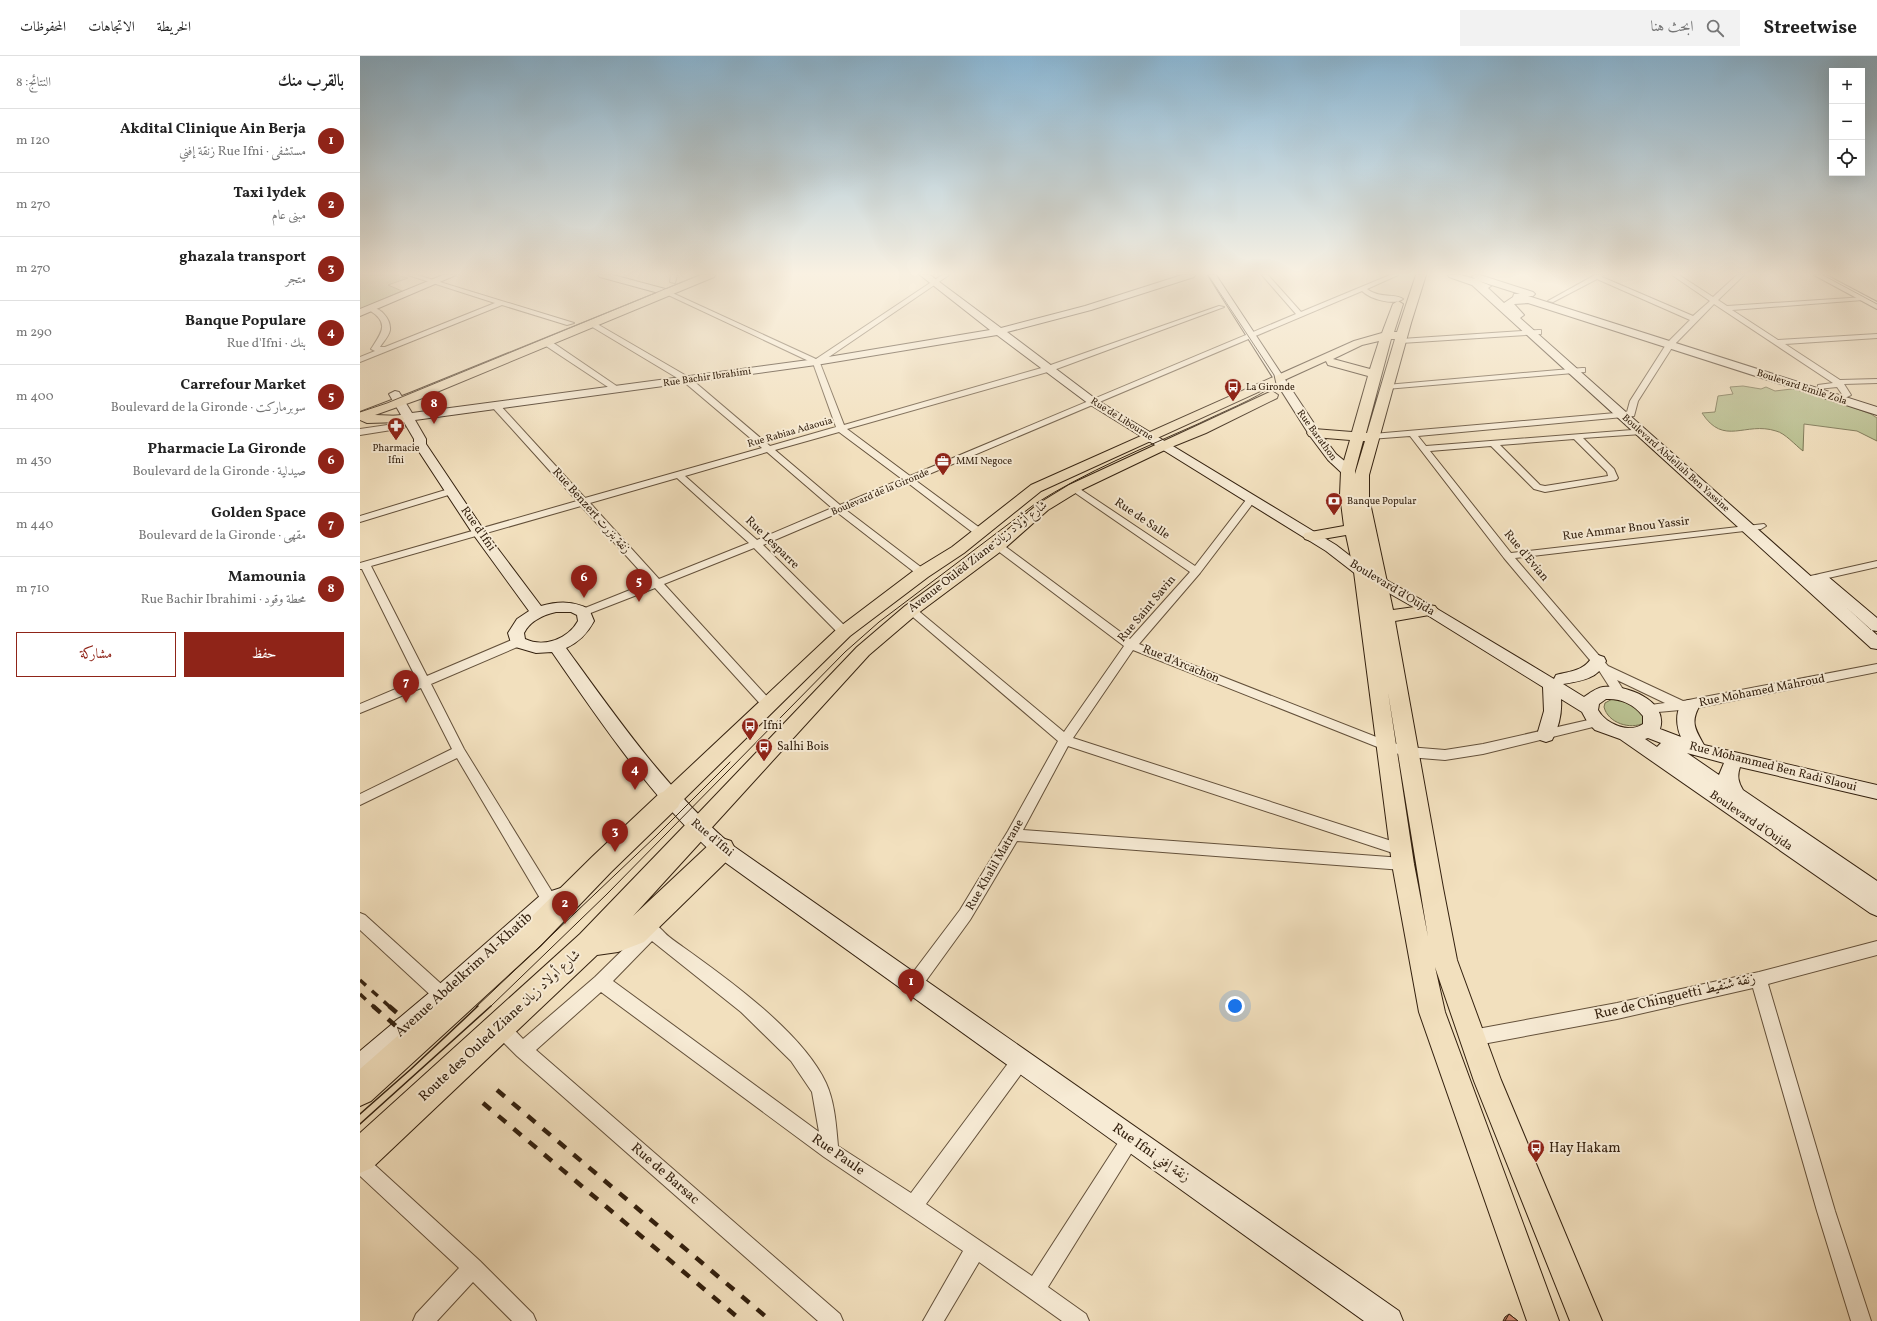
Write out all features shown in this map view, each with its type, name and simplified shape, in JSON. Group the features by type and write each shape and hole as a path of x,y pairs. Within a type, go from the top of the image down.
{"highway":[{"path":"360,1090 530,937 561,897 602,864 669,800"},
{"name":"Avenue Ouled Ziane شارع أولاد زيان","path":"638,892 697,829"},
{"path":"590,943 627,938 649,927 722,849"},
{"name":"Route des Ouled Ziane شارع أولاد زيان","path":"360,1156 590,943 638,892"}],"main road":[{"path":"360,416 392,400 544,334"},
{"path":"360,407 392,400 565,334"},
{"path":"1395,334 1386,387 1366,437 1348,471 1347,479 1353,529 1360,566 1397,748 1446,960 1472,1038 1586,1321"},
{"path":"1396,334 1375,374 1362,475 1362,498 1378,574 1384,617 1397,748 1402,857 1415,931 1432,1012 1543,1321"},
{"name":"Avenue Ouled Ziane شارع أولاد زيان","path":"697,829 863,651 911,610 998,546 1043,507 1074,488 1164,445 1200,430 1279,382 1292,382 1363,347 1394,338"},
{"name":"Avenue Ouled Ziane شارع أولاد زيان","path":"669,800 844,632 922,573 958,550 1044,484 1149,436 1279,382 1358,343 1394,338"},
{"path":"1332,362 1375,374"},
{"path":"360,419 404,422"},
{"path":"1314,433 1366,437"},
{"path":"1311,536 1353,529"},
{"path":"1384,617 1429,610"}],"street":[{"path":"375,349 385,334"},
{"path":"360,360 425,334"},
{"path":"610,334 687,380 839,509 922,573"},
{"path":"755,334 816,362 841,429 980,533"},
{"path":"816,362 858,334"},
{"name":"Rue Bachir Ibrahimi","path":"404,422 454,411 816,362 982,334"},
{"name":"Rue de Libourne","path":"1004,334 1093,402 1252,498 1331,548"},
{"name":"Rue Rabiaa Adaouia","path":"363,566 478,531 680,476 1048,369 1146,334"},
{"path":"1237,334 1267,374 1279,382"},
{"name":"Boulevard de la Gironde","path":"584,612 756,544 1256,334"},
{"path":"1394,338 1487,334"},
{"name":"Boulevard Abdellah Ben Yassine","path":"1537,334 1628,414 1877,626"},
{"name":"Boulevard Emile Zola","path":"1642,334 1877,404"},
{"name":"Boulevard Emile Zola","path":"1646,334 1877,411"},
{"path":"1366,437 1413,435 1628,414 1634,401 1672,343 1680,334"},
{"path":"1764,334 1838,383 1847,395"},
{"name":"Rue Barathon","path":"1252,336 1279,382 1314,433 1332,457 1348,471"},
{"path":"1775,342 1877,336"},
{"path":"546,342 617,389"},
{"path":"360,354 375,349 388,349"},
{"path":"1386,387 1578,370"},
{"path":"1821,387 1838,383 1877,381"},
{"name":"Rue d'Ifni","path":"392,400 404,422 411,440 420,444 478,531 538,612"},
{"name":"Rue Benzert زنقة بنزرت","path":"496,406 768,705"},
{"name":"Boulevard Abdellah Ben Yassine","path":"1628,414 1642,431 1877,644"},
{"path":"360,432 404,422"},
{"path":"1423,449 1642,431"},
{"name":"Rue d'Evian","path":"1413,435 1508,556 1601,665 1620,694"},
{"path":"1493,443 1537,487 1545,489 1613,478 1611,471 1576,436"},
{"name":"Rue Lesparre","path":"680,476 756,544 844,632"},
{"name":"Rue de Salle","path":"1074,488 1196,571"},
{"path":"360,519 452,491"},
{"name":"Rue Saint Savin","path":"1065,740 1131,645 1152,623 1196,571 1252,498"},
{"name":"Rue Ammar Bnou Yassir","path":"1508,556 1761,526"},
{"name":"Rue d'Arcachon","path":"998,546 1131,645 1397,748"},
{"name":"Boulevard d'Oujda","path":"1331,548 1360,566 1378,574 1408,583 1556,682 1593,709 1605,727 1639,733 1735,794 1748,811 1877,892"},
{"path":"1806,580 1877,564"},
{"path":"363,566 459,751 561,897"},
{"name":"Boulevard d'Oujda","path":"1378,574 1429,610 1556,682"},
{"path":"565,606 579,609 584,612 586,621 579,632 556,646 533,648 524,646 518,642 516,638 518,627 538,612 565,606"},
{"path":"911,610 1065,740 1402,857"},
{"path":"360,710 518,642"},
{"name":"Rue d'Ifni","path":"556,646 669,800 697,829 722,849 914,984"},
{"path":"1546,735 1553,711 1556,682 1590,672 1596,666 1601,665 1687,706 1684,720 1698,750"},
{"name":"Rue Mohamed Mahroud","path":"1647,709 1687,706 1877,668"},
{"path":"1397,748 1428,755 1462,754 1546,735 1593,709 1602,693 1620,694 1633,698 1647,709 1653,721 1652,727 1639,733"},
{"name":"Boulevard d'Oujda","path":"1639,733 1748,811 1877,907"},
{"name":"Rue Mohammed Ben Radi Slaoui","path":"1639,733 1735,760 1877,792"},
{"name":"Rue Khalil Matrane","path":"914,984 965,915 1013,835 1065,740"},
{"path":"360,800 459,751"},
{"path":"1735,760 1729,768 1727,776 1729,784 1735,794"},
{"path":"1013,835 1402,857"},
{"name":"Avenue Abdelkrim Al-Khatib","path":"360,1067 561,897"},
{"path":"360,920 443,996"},
{"path":"523,1050 601,982 649,927 778,1035 802,1063 819,1088 824,1107 830,1151"},
{"name":"Rue de Chinguetti زنقة شنقيط","path":"1472,1038 1617,1011 1759,979 1877,948"},
{"path":"1759,979 1826,1211 1861,1321"},
{"name":"Rue Paule","path":"601,982 830,1151 976,1248 1079,1321"},
{"name":"Rue Ifni زنقة إفني","path":"914,984 1389,1321"},
{"name":"Rue de Barsac","path":"499,1026 523,1050 833,1321"},
{"path":"913,1206 1021,1060"},
{"path":"1035,1290 1130,1138"},
{"path":"360,1163 473,1268 526,1321"},
{"path":"933,1321 976,1248"},
{"path":"423,1321 473,1268"}],"green space":[{"path":"1743,386 1761,389 1766,387 1775,391 1800,388 1871,414 1877,418 1877,441 1857,431 1804,424 1803,451 1776,431 1754,429 1727,431 1718,429 1710,423 1702,413 1715,412 1718,396 1733,394 1730,387"},
{"path":"1614,698 1621,698 1644,711 1644,723 1632,726 1620,724 1610,717 1606,713 1604,707 1605,703"}],"building":[{"path":"1509,1314 1518,1321 1505,1321"}],"tram line":[{"path":"360,412 387,403 555,334"},
{"path":"490,1007 607,894 845,652 879,622 1035,504 1055,492 1116,460 1248,400 1276,384 1274,375 1247,334"},
{"path":"476,1007 656,836 730,762"},
{"path":"360,1114 411,1069 478,1006"},
{"path":"360,1124 491,1006"}],"railway":[{"path":"360,980 390,1007"},
{"path":"360,994 374,1007"},
{"path":"373,1006 397,1027"},
{"path":"389,1006 404,1019"},
{"path":"497,1090 771,1321"},
{"path":"483,1103 742,1321"}],"place":[{"name":"La Gironde","path":"1233,402"},
{"name":"Mamounia","path":"434,424"},
{"name":"Pharmacie Ifni","path":"396,441"},
{"name":"MMI Negoce","path":"943,476"},
{"name":"Banque Popular","path":"1334,516"},
{"name":"Pharmacie La Gironde","path":"584,598"},
{"name":"Carrefour Market","path":"639,602"},
{"name":"Golden Space","path":"406,703"},
{"name":"Ifni","path":"750,741"},
{"name":"Salhi Bois","path":"764,762"},
{"name":"Banque Populare","path":"635,790"},
{"name":"ghazala transport","path":"615,852"},
{"name":"Taxi lydek","path":"565,924"},
{"name":"Akdital Clinique Ain Berja","path":"911,1002"},
{"name":"Hay Hakam","path":"1536,1163"}]}
